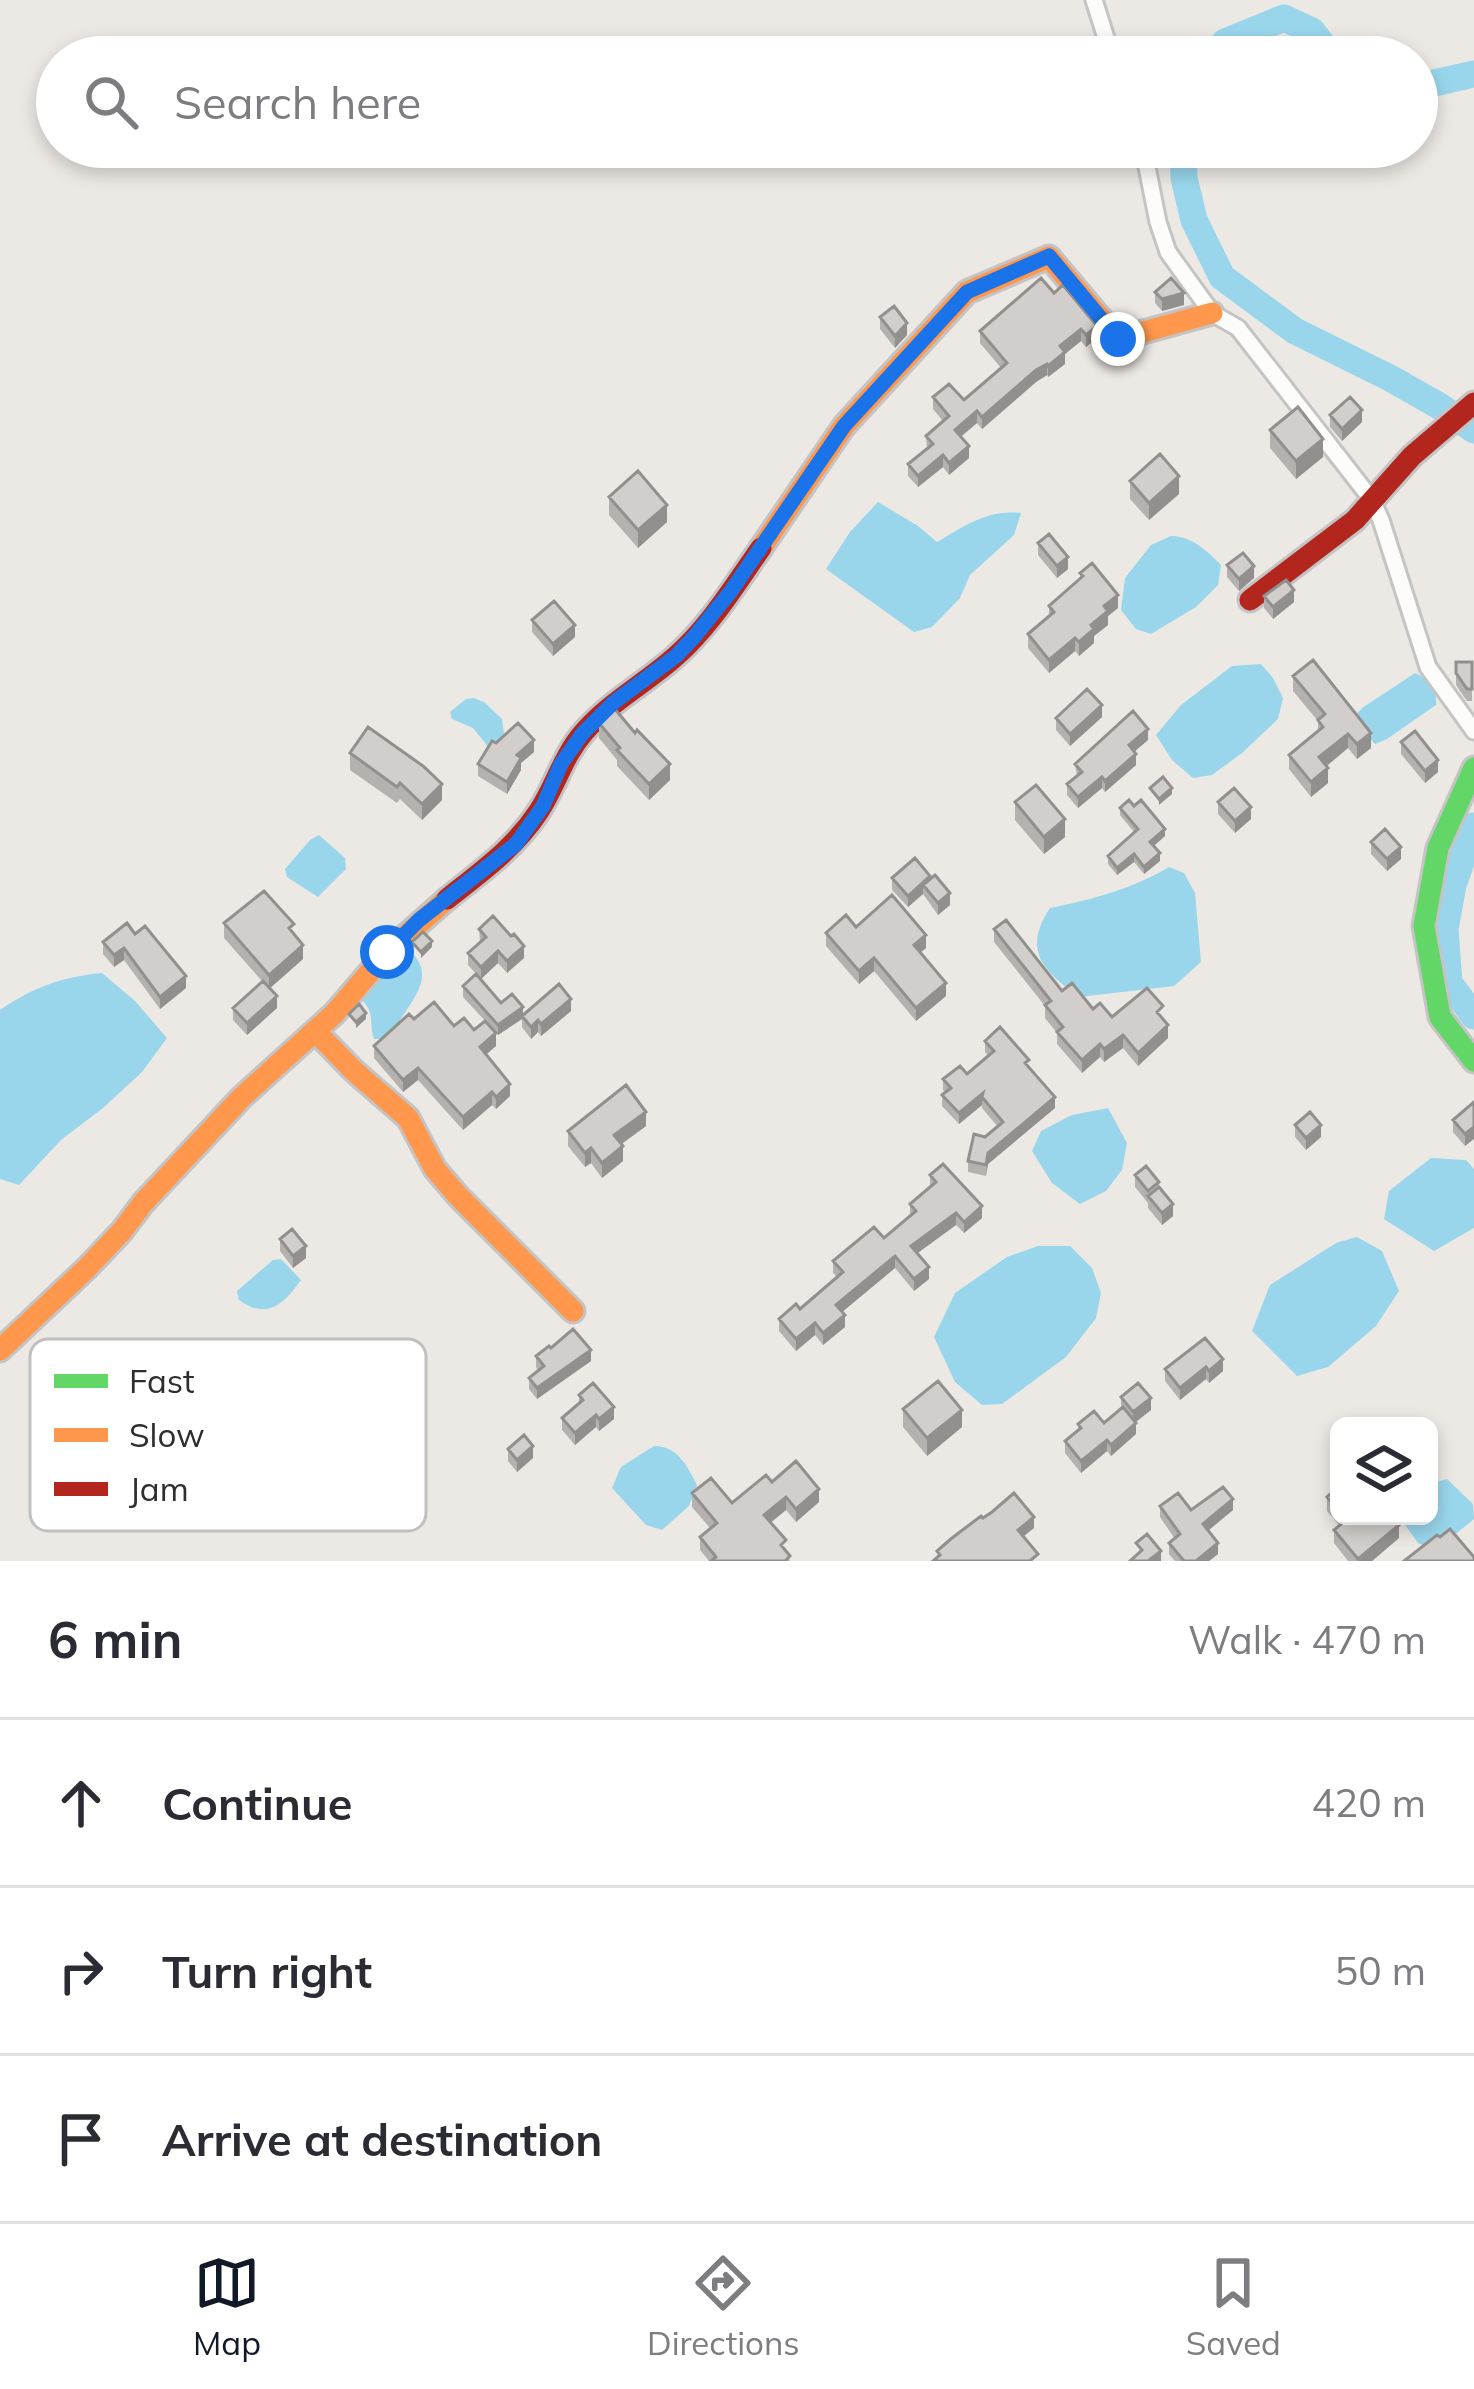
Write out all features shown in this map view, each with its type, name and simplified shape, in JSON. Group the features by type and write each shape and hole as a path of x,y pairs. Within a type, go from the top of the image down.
{"street":[{"path":"1094,0 1105,36"},
{"path":"1147,168 1168,252 1211,313 1238,328 1372,500 1428,667 1474,731"},
{"path":"0,1351 118,1236 242,1097 335,1013 419,920 516,844 543,806 561,764 582,734 694,637 844,426 967,292 1049,256 1118,339 1211,313"},
{"path":"1250,599 1354,520 1412,456 1472,405"},
{"path":"1474,767 1438,848 1424,926 1440,1017 1474,1061"},
{"path":"315,1031 408,1118 435,1168 459,1197 573,1311"}],"water":[{"path":"878,502 937,542 987,516 1021,513 1014,535 970,575 960,598 932,627 914,632 826,569 850,532"},
{"path":"1171,536 1192,541 1221,565 1218,585 1196,607 1151,634 1136,629 1121,610 1125,578 1151,545"},
{"path":"1261,664 1283,698 1278,719 1212,775 1193,778 1172,760 1156,735 1181,705 1232,666"},
{"path":"1415,673 1432,685 1436,705 1375,744 1356,715"},
{"path":"474,698 502,719 501,744 490,749 473,728 452,719 450,712"},
{"path":"319,835 345,858 346,869 318,897 287,877 285,869"},
{"path":"1169,867 1184,873 1195,893 1201,962 1174,986 1079,997 1055,978 1037,948 1050,908 1111,893"},
{"path":"411,952 421,968 418,991 386,1039 374,1039 370,1012 357,995"},
{"path":"102,973 167,1038 142,1072 61,1140 19,1185 0,1179 0,1010 48,984"},
{"path":"1108,1108 1127,1143 1122,1170 1106,1191 1080,1204 1052,1183 1032,1151 1041,1131 1072,1115"},
{"path":"1431,1158 1466,1160 1474,1169 1474,1228 1434,1251 1384,1219 1389,1191"},
{"path":"1357,1237 1382,1251 1399,1291 1376,1326 1328,1367 1297,1376 1252,1331 1270,1285 1336,1243"},
{"path":"1038,1246 1070,1246 1092,1268 1101,1293 1096,1318 1066,1357 1002,1404 982,1405 955,1382 934,1337 955,1293 1007,1257"},
{"path":"281,1259 301,1280 288,1296 266,1309 239,1300 237,1291 273,1260"},
{"path":"654,1446 676,1453 697,1485 689,1506 662,1530 646,1525 612,1488 621,1467"},
{"path":"1447,1479 1473,1504 1474,1519 1446,1542 1429,1548 1418,1543 1405,1525 1438,1525 1438,1482"}],"building":[{"path":"1041,278 1054,293 1063,285 1097,326 1086,335 1081,329 1060,346 1065,352 1036,370 982,417 977,411 955,430 969,446 949,463 943,455 918,476 908,464 933,444 926,436 949,416 933,397 949,384 964,400 1007,363 980,331"},
{"path":"1171,278 1184,293 1162,299 1155,292"},
{"path":"894,306 907,323 895,336 880,317"},
{"path":"1350,397 1362,410 1342,429 1330,415"},
{"path":"1298,407 1323,439 1296,461 1270,430"},
{"path":"1160,454 1179,476 1149,503 1130,481"},
{"path":"638,471 667,505 638,530 609,497"},
{"path":"1049,534 1068,557 1057,566 1038,543"},
{"path":"1243,553 1254,566 1239,579 1227,565"},
{"path":"1092,563 1118,595 1104,606 1108,611 1091,625 1094,629 1049,660 1028,634 1054,612 1049,606"},
{"path":"1286,580 1294,590 1273,607 1264,596"},
{"path":"554,601 575,625 553,644 532,620"},
{"path":"1313,660 1371,733 1357,744 1348,734 1319,757 1328,768 1311,782 1289,755 1323,727 1318,720 1325,714 1293,676"},
{"path":"1456,662 1472,662 1472,689 1456,673"},
{"path":"1087,689 1102,705 1070,734 1056,718"},
{"path":"614,708 670,764 649,784 599,723"},
{"path":"1133,711 1148,729 1129,745 1136,754 1078,797 1067,784 1082,772 1075,764"},
{"path":"518,723 534,740 517,755 521,758 507,782 478,764 492,741 496,743"},
{"path":"368,727 442,784 422,804 400,783 397,787 350,753"},
{"path":"1415,731 1438,760 1425,771 1401,742"},
{"path":"1163,777 1172,788 1159,799 1150,788"},
{"path":"1036,785 1065,819 1044,837 1015,802"},
{"path":"1234,788 1251,807 1235,821 1218,802"},
{"path":"1129,800 1134,806 1141,800 1165,829 1150,842 1160,853 1144,867 1134,854 1117,868 1108,856 1138,829 1120,808"},
{"path":"1385,829 1401,847 1387,859 1371,842"},
{"path":"915,858 930,876 908,896 892,878"},
{"path":"935,875 950,893 938,903 923,885"},
{"path":"264,891 294,924 289,928 303,945 269,975 224,923"},
{"path":"892,895 926,935 914,945 946,983 916,1008 874,958 859,971 826,933 846,915 856,927"},
{"path":"493,916 524,946 507,961 498,951 481,967 468,953 486,937 479,929"},
{"path":"1006,920 1062,991 1072,983 1093,1009 1100,1003 1112,1017 1147,988 1163,1006 1157,1012 1168,1025 1138,1053 1123,1035 1104,1049 1100,1044 1082,1060 1057,1032 1063,1027 1045,1005 1051,1001 994,929"},
{"path":"127,923 135,934 145,926 186,976 160,997 124,948 114,955 103,942"},
{"path":"423,932 432,941 421,952 412,942"},
{"path":"476,974 501,1003 512,994 523,1007 498,1025 463,986"},
{"path":"263,981 277,996 247,1023 233,1008"},
{"path":"559,984 571,999 531,1027 522,1016"},
{"path":"434,1002 454,1026 464,1018 474,1030 485,1021 496,1033 480,1047 510,1084 496,1097 492,1092 463,1117 418,1068 403,1080 374,1046 409,1014 414,1019"},
{"path":"359,1004 366,1013 356,1022 349,1014"},
{"path":"1000,1027 1055,1097 988,1153 986,1165 968,1161 974,1134 985,1137 1003,1122 983,1093 959,1113 942,1095 951,1088 943,1079 960,1066 967,1074 994,1051 985,1041"},
{"path":"626,1085 646,1112 614,1135 623,1146 602,1163 591,1148 585,1153 568,1131"},
{"path":"1474,1102 1474,1127 1465,1134 1453,1120"},
{"path":"1310,1112 1321,1125 1306,1138 1295,1125"},
{"path":"943,1164 982,1206 964,1222 956,1213 911,1246 929,1267 914,1279 895,1256 836,1305 845,1315 823,1333 815,1323 796,1339 779,1319 796,1304 800,1309 843,1272 833,1261 874,1227 884,1238 916,1211 910,1204 936,1182 930,1175"},
{"path":"1146,1166 1159,1182 1148,1191 1135,1175"},
{"path":"1159,1187 1173,1204 1162,1213 1148,1196"},
{"path":"292,1229 306,1246 293,1256 280,1239"},
{"path":"573,1329 591,1350 537,1388 529,1378 544,1366 536,1356"},
{"path":"1205,1338 1223,1359 1180,1388 1165,1369"},
{"path":"938,1381 962,1410 927,1438 903,1409"},
{"path":"593,1383 614,1407 575,1433 562,1418 583,1400 579,1395"},
{"path":"1138,1383 1151,1398 1133,1412 1121,1397"},
{"path":"1123,1407 1136,1423 1111,1445 1107,1440 1081,1461 1065,1441 1081,1428 1078,1424 1094,1411 1104,1423"},
{"path":"524,1435 533,1446 517,1460 508,1449"},
{"path":"796,1461 819,1489 796,1509 786,1497 764,1515 786,1540 781,1545 790,1556 785,1561 711,1561 716,1557 700,1537 717,1523 692,1493 711,1478 732,1503 766,1475 772,1482"},
{"path":"1223,1487 1233,1499 1203,1524 1218,1543 1196,1561 1184,1561 1169,1543 1180,1534 1160,1506 1178,1493 1191,1510"},
{"path":"1014,1493 1034,1517 1018,1530 1038,1554 1030,1561 933,1561 952,1538"},
{"path":"1340,1525 1399,1525 1358,1559 1334,1530"},
{"path":"1450,1529 1474,1561 1404,1561 1437,1535"},
{"path":"1147,1534 1161,1551 1148,1561 1130,1561 1142,1550 1136,1543"}],"waterway":[{"path":"1240,36 1284,18 1316,36"},
{"path":"1438,82 1474,74"},
{"path":"1184,168 1194,220 1222,277 1295,331 1390,378 1474,430"},
{"path":"1474,826 1453,885 1445,929 1449,983 1474,1016"}],"traffic: fast":[{"path":"1474,768 1438,848 1424,926 1440,1017 1474,1061"}],"traffic: slow":[{"path":"761,548 844,426 967,292 1049,257 1118,339 1212,313"},
{"path":"0,1350 87,1268 242,1097 335,1013 387,952 447,899"},
{"path":"315,1031 408,1118 435,1169 573,1311"}],"traffic: jam":[{"path":"1250,600 1355,520 1412,456 1474,403"},
{"path":"447,899 519,837 584,732 688,644 761,548"}],"route":[{"path":"387,952 419,920 516,844 543,806 561,764 582,734 694,637 844,426 967,292 1049,256 1118,339"}]}
